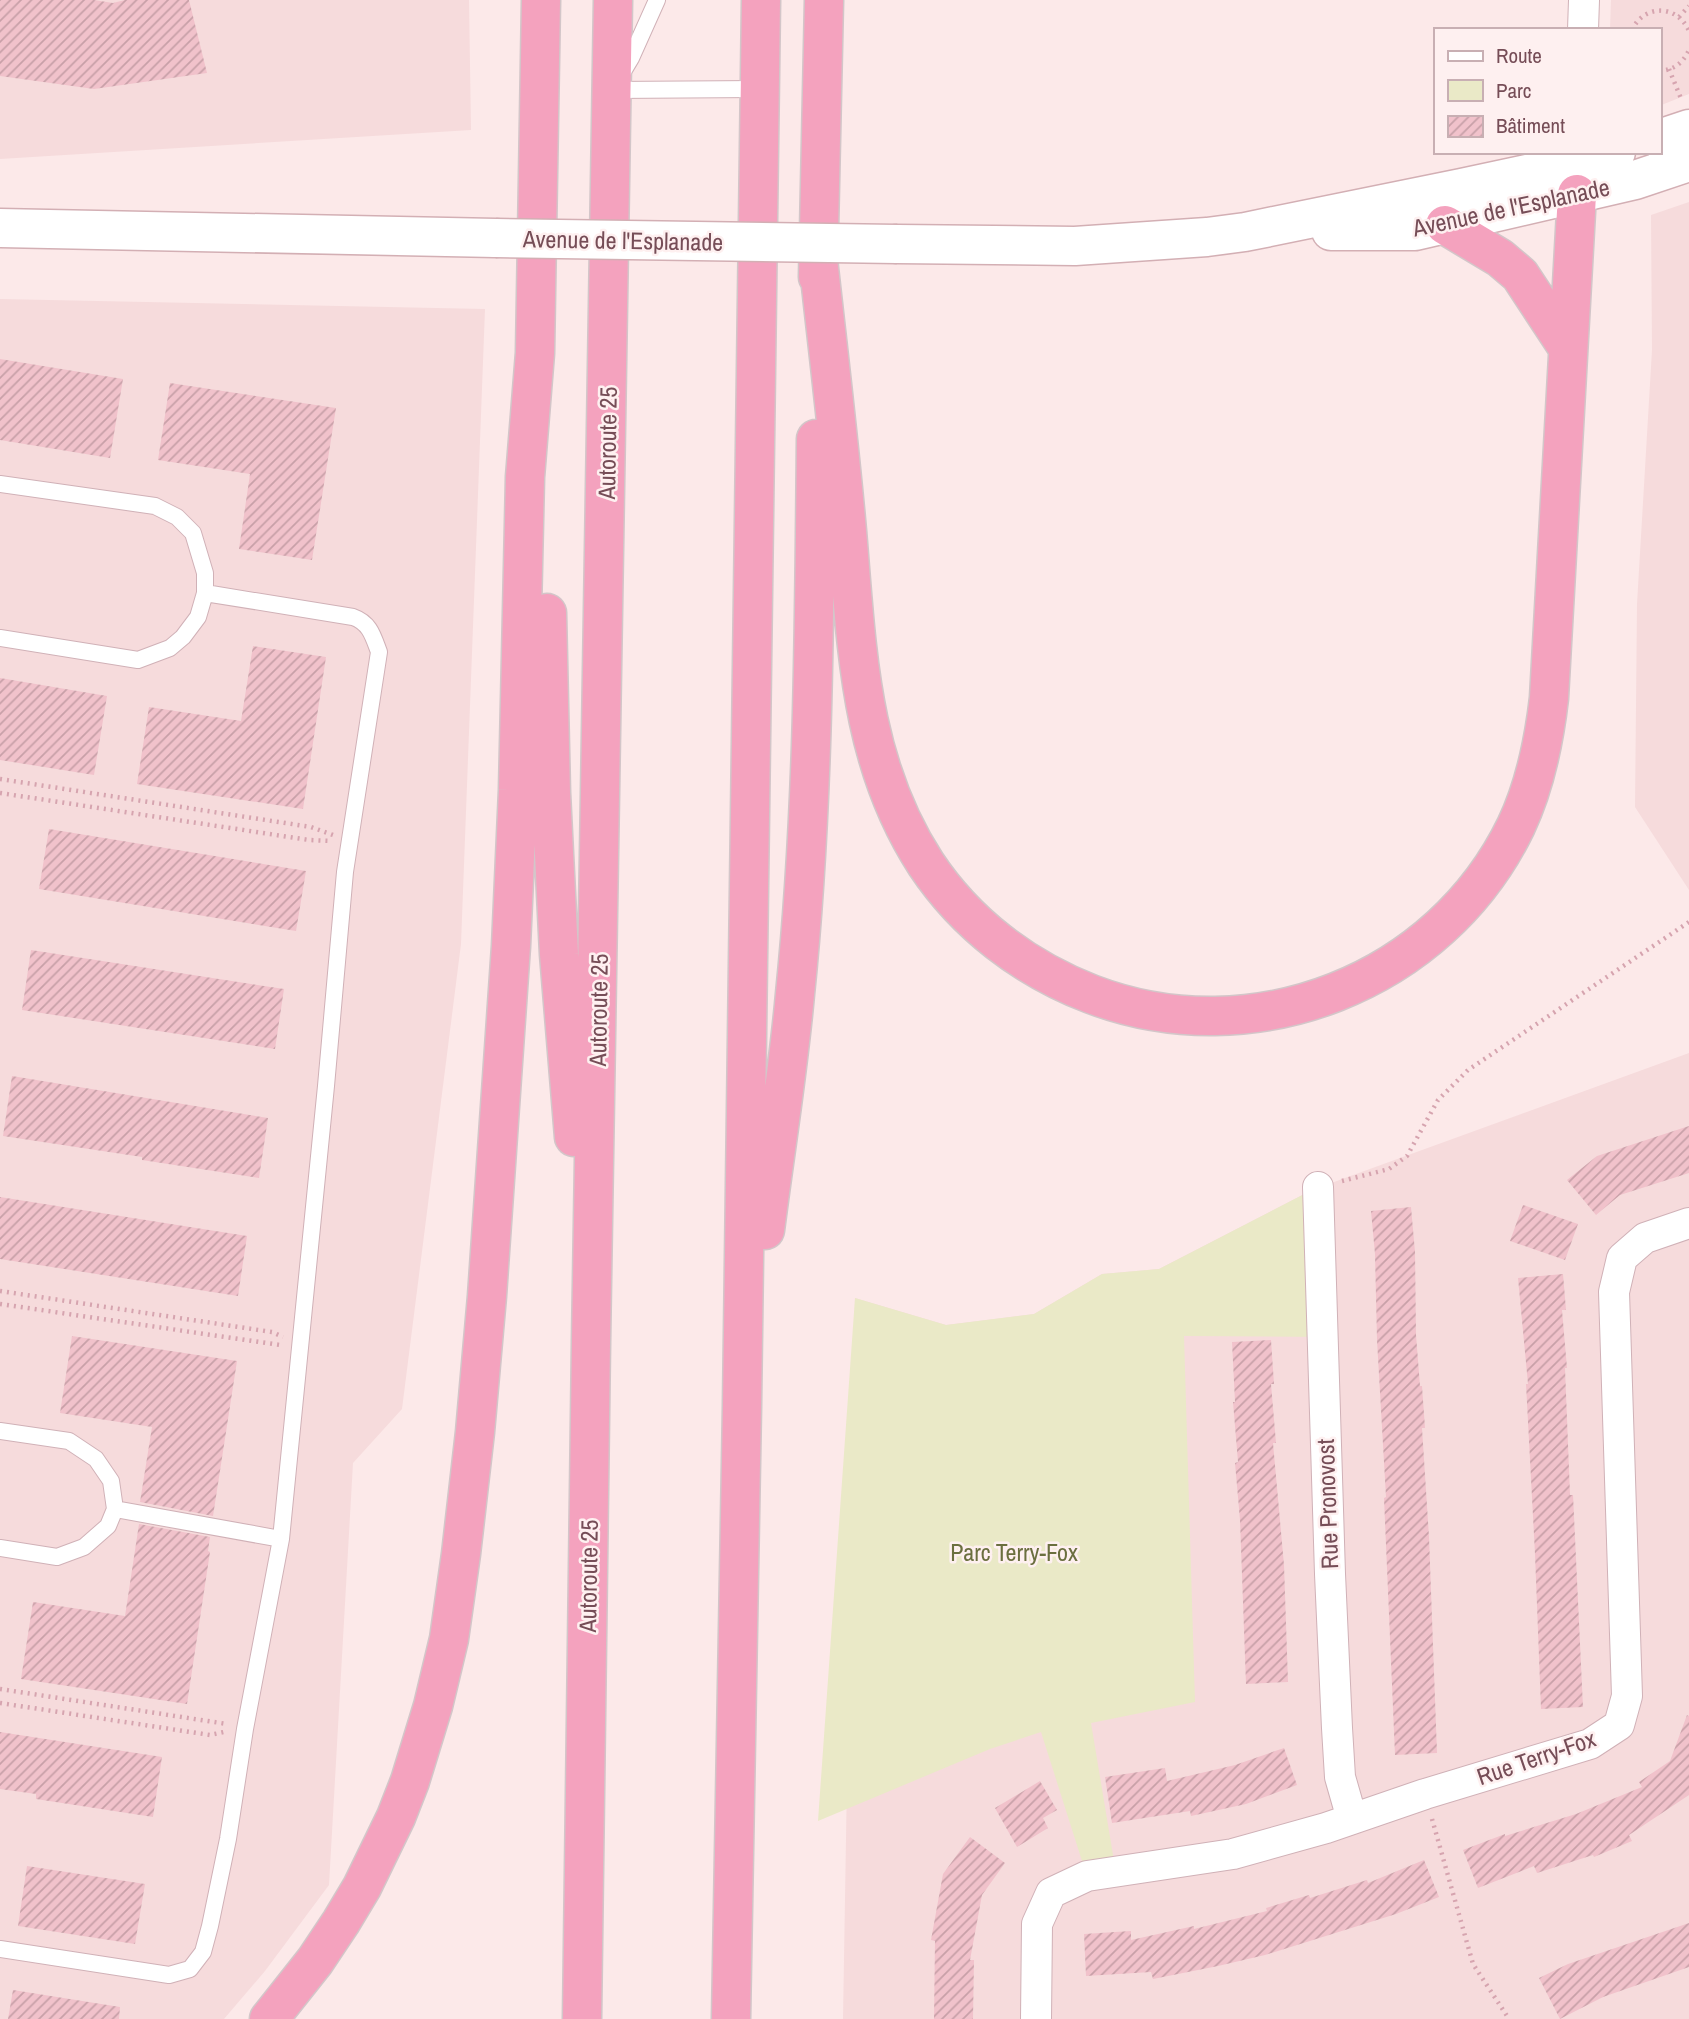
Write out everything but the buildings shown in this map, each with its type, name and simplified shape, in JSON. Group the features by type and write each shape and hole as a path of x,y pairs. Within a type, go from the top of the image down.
{"highway":[{"path":"269,2019 341,1922 379,1854 410,1781 433,1706 454,1607 475,1432 506,1033 518,790 525,477 535,353 541,0"},
{"name":"Autoroute 25","path":"582,2019 613,0"},
{"path":"731,2019 761,0"},
{"path":"742,1406 795,995 806,845 814,643 824,0"},
{"path":"818,259 847,531 857,658 866,714 882,772 897,810 920,855 969,916 1002,946 1038,970 1076,988 1115,1002 1161,1013 1210,1016 1256,1013 1293,1006 1353,985 1396,962 1460,909 1495,863 1518,822 1540,752 1547,718 1578,170"},
{"path":"1445,225 1500,258 1520,275 1569,348"},
{"path":"535,353 544,477 551,793 558,954 591,1342"}],"street":[{"path":"1583,28 1584,0"},
{"path":"1661,138 1687,119"},
{"name":"Avenue de l'Esplanade","path":"1245,232 1415,231 1445,225 1612,154"},
{"name":"Avenue de l'Esplanade","path":"0,228 1075,246 1245,232 1578,170 1635,180 1689,162"},
{"name":"Rue Pronovost","path":"1318,1187 1329,1574 1340,1777 1352,1819"},
{"name":"Rue Terry-Fox","path":"1036,2019 1037,1924 1051,1893 1087,1876 1234,1854 1590,1744 1619,1725 1627,1696 1614,1292 1622,1258 1645,1238 1689,1223"}],"lane":[{"path":"612,90 631,58 657,0"},
{"path":"612,90 759,89"},
{"path":"0,484 155,506 177,517 193,533 205,573 205,593 198,617 183,637 170,648 138,660 0,638"},
{"path":"0,1950 169,1975 190,1969 202,1952 228,1839 245,1728 281,1539 348,841 379,652 369,627 363,620 205,593"},
{"path":"0,1431 69,1440 96,1458 111,1481 115,1509 108,1526 84,1547 57,1557 0,1548"},
{"path":"115,1509 281,1539"}],"path":[{"path":"1679,17 1689,6"},
{"path":"1633,28 1639,18 1654,11 1670,11 1679,17 1689,31"},
{"path":"1661,71 1683,61 1689,50"},
{"path":"1669,69 1687,119"},
{"path":"0,779 311,827"},
{"path":"16,795 18,782"},
{"path":"0,794 309,840"},
{"path":"1318,1187 1389,1169 1408,1156 1438,1100 1468,1070 1689,922"},
{"path":"0,1291 272,1332"},
{"path":"0,1304 272,1345"},
{"path":"0,1689 212,1721"},
{"path":"0,1703 210,1735"},
{"path":"1425,1794 1473,1964 1508,2019"}],"shaded area":[{"path":"0,0 469,0 471,130 0,159"},
{"path":"1611,0 1689,0 1689,94 1661,105 1661,28 1610,28"},
{"path":"1689,202 1689,890 1635,807 1637,604 1652,350 1651,215"},
{"path":"0,299 485,309 461,944 402,1409 353,1463 329,1885 265,1971 224,2019 0,2019"},
{"path":"1689,1053 1689,2019 843,2019 855,1298 946,1325 1034,1314 1102,1274 1159,1269 1312,1190"}],"green space":[{"name":"Parc Terry-Fox","path":"1312,1190 1326,1337 1184,1336 1195,1702 1091,1723 1114,1861 1082,1861 1041,1732 990,1749 818,1821 855,1298 946,1325 1034,1314 1102,1274 1159,1269"}]}
